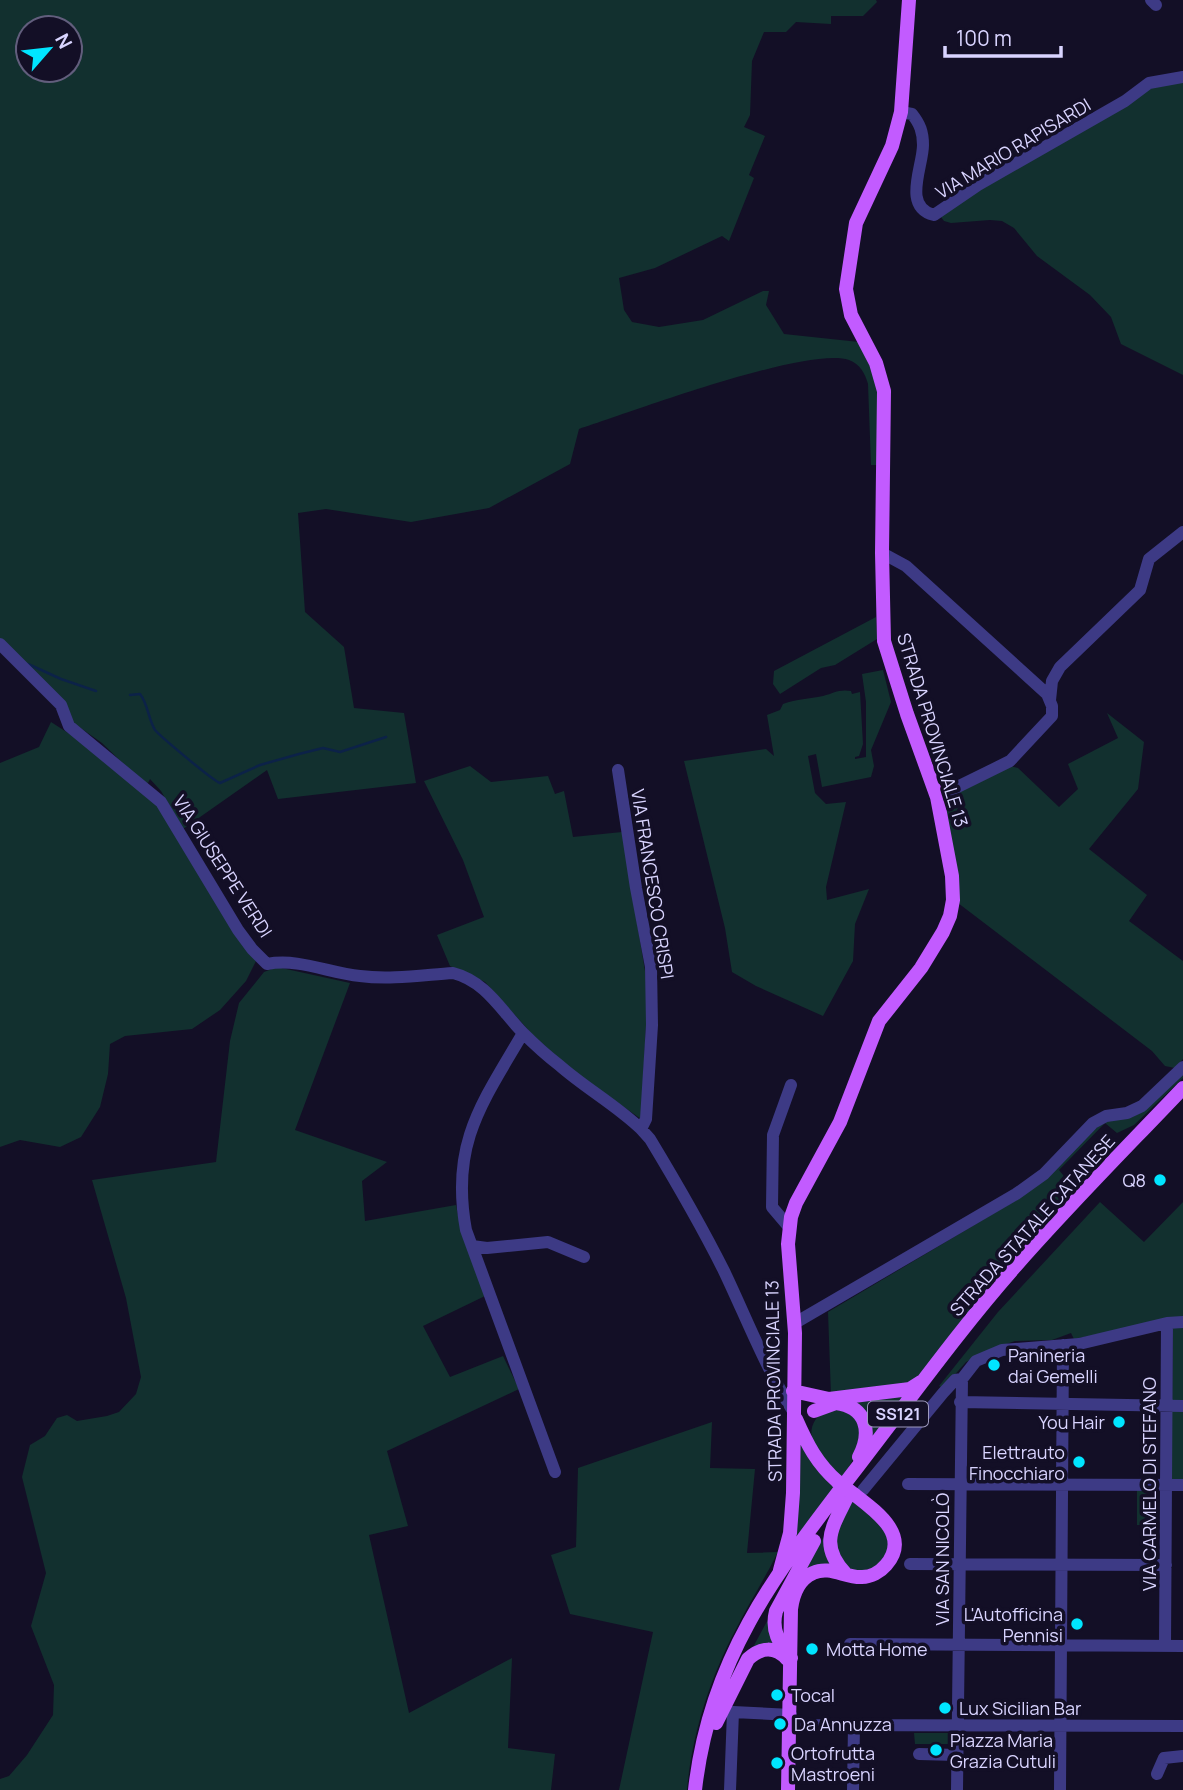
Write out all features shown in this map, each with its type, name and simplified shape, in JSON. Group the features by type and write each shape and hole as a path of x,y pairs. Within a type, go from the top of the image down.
{"main road":[{"name":"STRADA PROVINCIALE 13","path":"780,1570 790,1533 793,1493 793,1411 786,1390 795,1323 789,1227 796,1203 840,1122 878,1021 921,968 950,916 952,876 937,797 884,642 882,379 851,315 846,289 856,223 892,146 901,112 909,0"},
{"name":"STRADA STATALE CATANESE","path":"704,1790 716,1723 730,1681 748,1639 791,1570 814,1541 923,1381 1020,1261 1183,1088"},
{"name":"STRADA STATALE CATANESE","path":"695,1790 699,1759 719,1685 742,1632 780,1570 850,1489 1018,1275 1183,1101"},
{"path":"786,1390 829,1399 910,1389 923,1381"},
{"path":"803,1434 809,1416 829,1399"},
{"path":"814,1411 828,1405 843,1404 855,1410 864,1421 866,1442 829,1541 834,1560 847,1575"},
{"path":"788,1790 792,1600 807,1577 824,1570 863,1577 873,1574 882,1569 894,1550 894,1540 887,1522 816,1460 793,1411"},
{"path":"789,1660 776,1636 774,1620 776,1611 814,1541"},
{"path":"716,1723 748,1659 755,1652 766,1648 789,1660"}],"street":[{"name":"VIA MARIO RAPISARDI","path":"901,112 912,114 920,125 923,146 916,195 919,205 927,213 934,215 978,185 1125,101 1149,83 1183,77"},
{"path":"937,797 1010,761 1052,716 1052,681 1060,667 1140,590 1149,559 1183,532"},
{"path":"882,553 905,566 1047,694 1050,700"},
{"name":"VIA GIUSEPPE VERDI","path":"0,644 61,705 69,726 161,802 238,930 267,964 299,964 360,977 453,973 464,976 476,982 523,1032 561,1067 641,1129 650,1139 693,1212 786,1390"},
{"name":"VIA FRANCESCO CRISPI","path":"618,770 651,967 652,1025 646,1119 641,1129"},
{"path":"523,1032 468,1134 462,1165 461,1206 466,1230 555,1472"},
{"path":"795,1323 1016,1194 1044,1174 1093,1124 1105,1116 1127,1113 1142,1106 1183,1067"},
{"path":"789,1227 772,1207 773,1135 791,1085"},
{"path":"472,1246 487,1248 548,1242 584,1258"},
{"path":"850,1489 915,1429 955,1380 962,1379 976,1362 1002,1350 1079,1344 1167,1323 1183,1322"},
{"name":"VIA CARMELO DI STEFANO","path":"1165,1646 1167,1323"},
{"path":"1060,1790 1063,1345"},
{"name":"VIA SAN NICOLÒ","path":"957,1790 962,1379"},
{"path":"960,1402 1183,1406"},
{"path":"908,1484 1183,1486"},
{"path":"910,1564 1166,1565"},
{"path":"850,1644 1183,1646"},
{"path":"730,1790 733,1713 854,1725 1183,1726"},
{"path":"853,1790 854,1725"},
{"path":"919,1754 957,1755"},
{"path":"1157,1774 1164,1758 1183,1756"}],"green space":[{"path":"0,0 876,0 863,16 831,16 831,24 796,22 786,32 764,32 752,61 750,115 744,127 765,136 749,175 754,178 729,241 722,236 655,268 619,278 624,310 632,322 659,327 703,320 763,291 769,291 766,305 784,334 859,342 873,366 879,386 880,465 871,465 868,384 864,373 849,360 827,358 758,371 579,429 570,464 489,508 411,522 326,509 298,513 305,612 344,647 354,708 404,713 416,783 278,799 267,770 183,829 161,791 150,779 148,783 139,779 102,743 75,724 0,650"},
{"path":"1183,81 1183,375 1121,344 1111,317 1090,295 1037,256 1014,228 1002,221 951,223 941,217 982,187 1151,87"},
{"path":"876,617 877,639 835,665 821,668 780,694 773,684 774,671"},
{"path":"883,670 891,702 871,750 874,766 871,777 822,787 816,754 808,756 815,793 826,804 846,802 826,887 827,900 869,889 855,924 853,961 823,1016 756,986 732,972 725,928 684,761 766,749 774,756 767,715 780,710 783,704 843,691 851,691 852,694 860,692 863,744 859,756 855,759 866,757 866,702 862,674"},
{"path":"1107,713 1144,742 1138,789 1089,849 1147,895 1129,921 1183,961 1183,1059 1175,1068 1165,1066 1152,1051 958,903 958,875 942,803 945,796 1010,766 1018,768 1059,807 1078,789 1068,764 1118,738"},
{"path":"51,722 90,747 159,804 256,961 246,981 220,1010 192,1029 125,1036 110,1044 108,1074 100,1107 81,1137 60,1147 20,1140 0,1147 0,763 39,747"},
{"path":"470,766 491,782 548,776 555,794 564,791 573,837 622,832 648,989 641,1119 573,1071 533,1035 485,982 450,966 437,935 484,917 463,860 424,781"},
{"path":"277,967 350,983 295,1130 387,1162 362,1181 365,1221 456,1205 461,1230 485,1296 423,1326 450,1377 503,1356 519,1389 387,1451 408,1526 369,1535 409,1713 512,1658 508,1748 555,1754 551,1790 0,1790 0,1779 9,1776 27,1755 53,1715 54,1685 31,1626 46,1573 22,1477 30,1445 45,1436 57,1418 67,1415 77,1421 119,1412 136,1394 141,1377 126,1298 92,1180 216,1162 230,1041 239,1003 264,972"},
{"path":"1183,1073 1183,1078 1134,1125 1117,1133 1105,1123 1059,1170 1067,1180 1068,1187 1061,1201 1012,1254 995,1280 915,1382 831,1395 828,1312 1018,1199 1103,1122 1134,1115"},
{"path":"1100,1202 1144,1242 1183,1202 1183,1317 1074,1339 1071,1333 1052,1340 1015,1341 966,1362 943,1388 939,1386 998,1312"},
{"path":"1183,1325 1183,1402 1172,1402 1173,1328"},
{"path":"907,1392 868,1444 849,1403"},
{"path":"829,1408 856,1414 862,1445 842,1478 818,1454 811,1434 819,1416"},
{"path":"1172,1410 1183,1410 1183,1479 1172,1479"},
{"path":"712,1422 710,1468 755,1469 747,1553 778,1552 736,1629 710,1687 693,1748 687,1790 619,1790 653,1632 570,1614 551,1555 576,1547 578,1468"},
{"path":"796,1430 835,1487 795,1541"},
{"path":"1137,1490 1159,1490 1159,1525 1137,1525"},
{"path":"852,1500 885,1527 890,1550 878,1567 857,1572 840,1564 833,1531"},
{"path":"826,1534 835,1567 806,1572 804,1565"},
{"path":"772,1612 777,1644 751,1651"},
{"path":"914,1733 948,1733 950,1744 915,1744"}],"waterway":[{"path":"28,664 96,691"},
{"path":"130,695 140,694 155,730 220,783 260,765 299,754 323,748 340,752 386,737"}],"place":[{"name":"Q8","path":"1160,1180"},
{"name":"Panineria dai Gemelli","path":"994,1365"},
{"name":"You Hair","path":"1119,1422"},
{"name":"Elettrauto Finocchiaro","path":"1079,1462"},
{"name":"L'Autofficina Pennisi","path":"1077,1624"},
{"name":"Motta Home","path":"812,1649"},
{"name":"Tocal","path":"777,1695"},
{"name":"Lux Sicilian Bar","path":"945,1708"},
{"name":"Da Annuzza","path":"780,1724"},
{"name":"Piazza Maria Grazia Cutuli","path":"936,1750"},
{"name":"Ortofrutta Mastroeni","path":"777,1763"}]}
